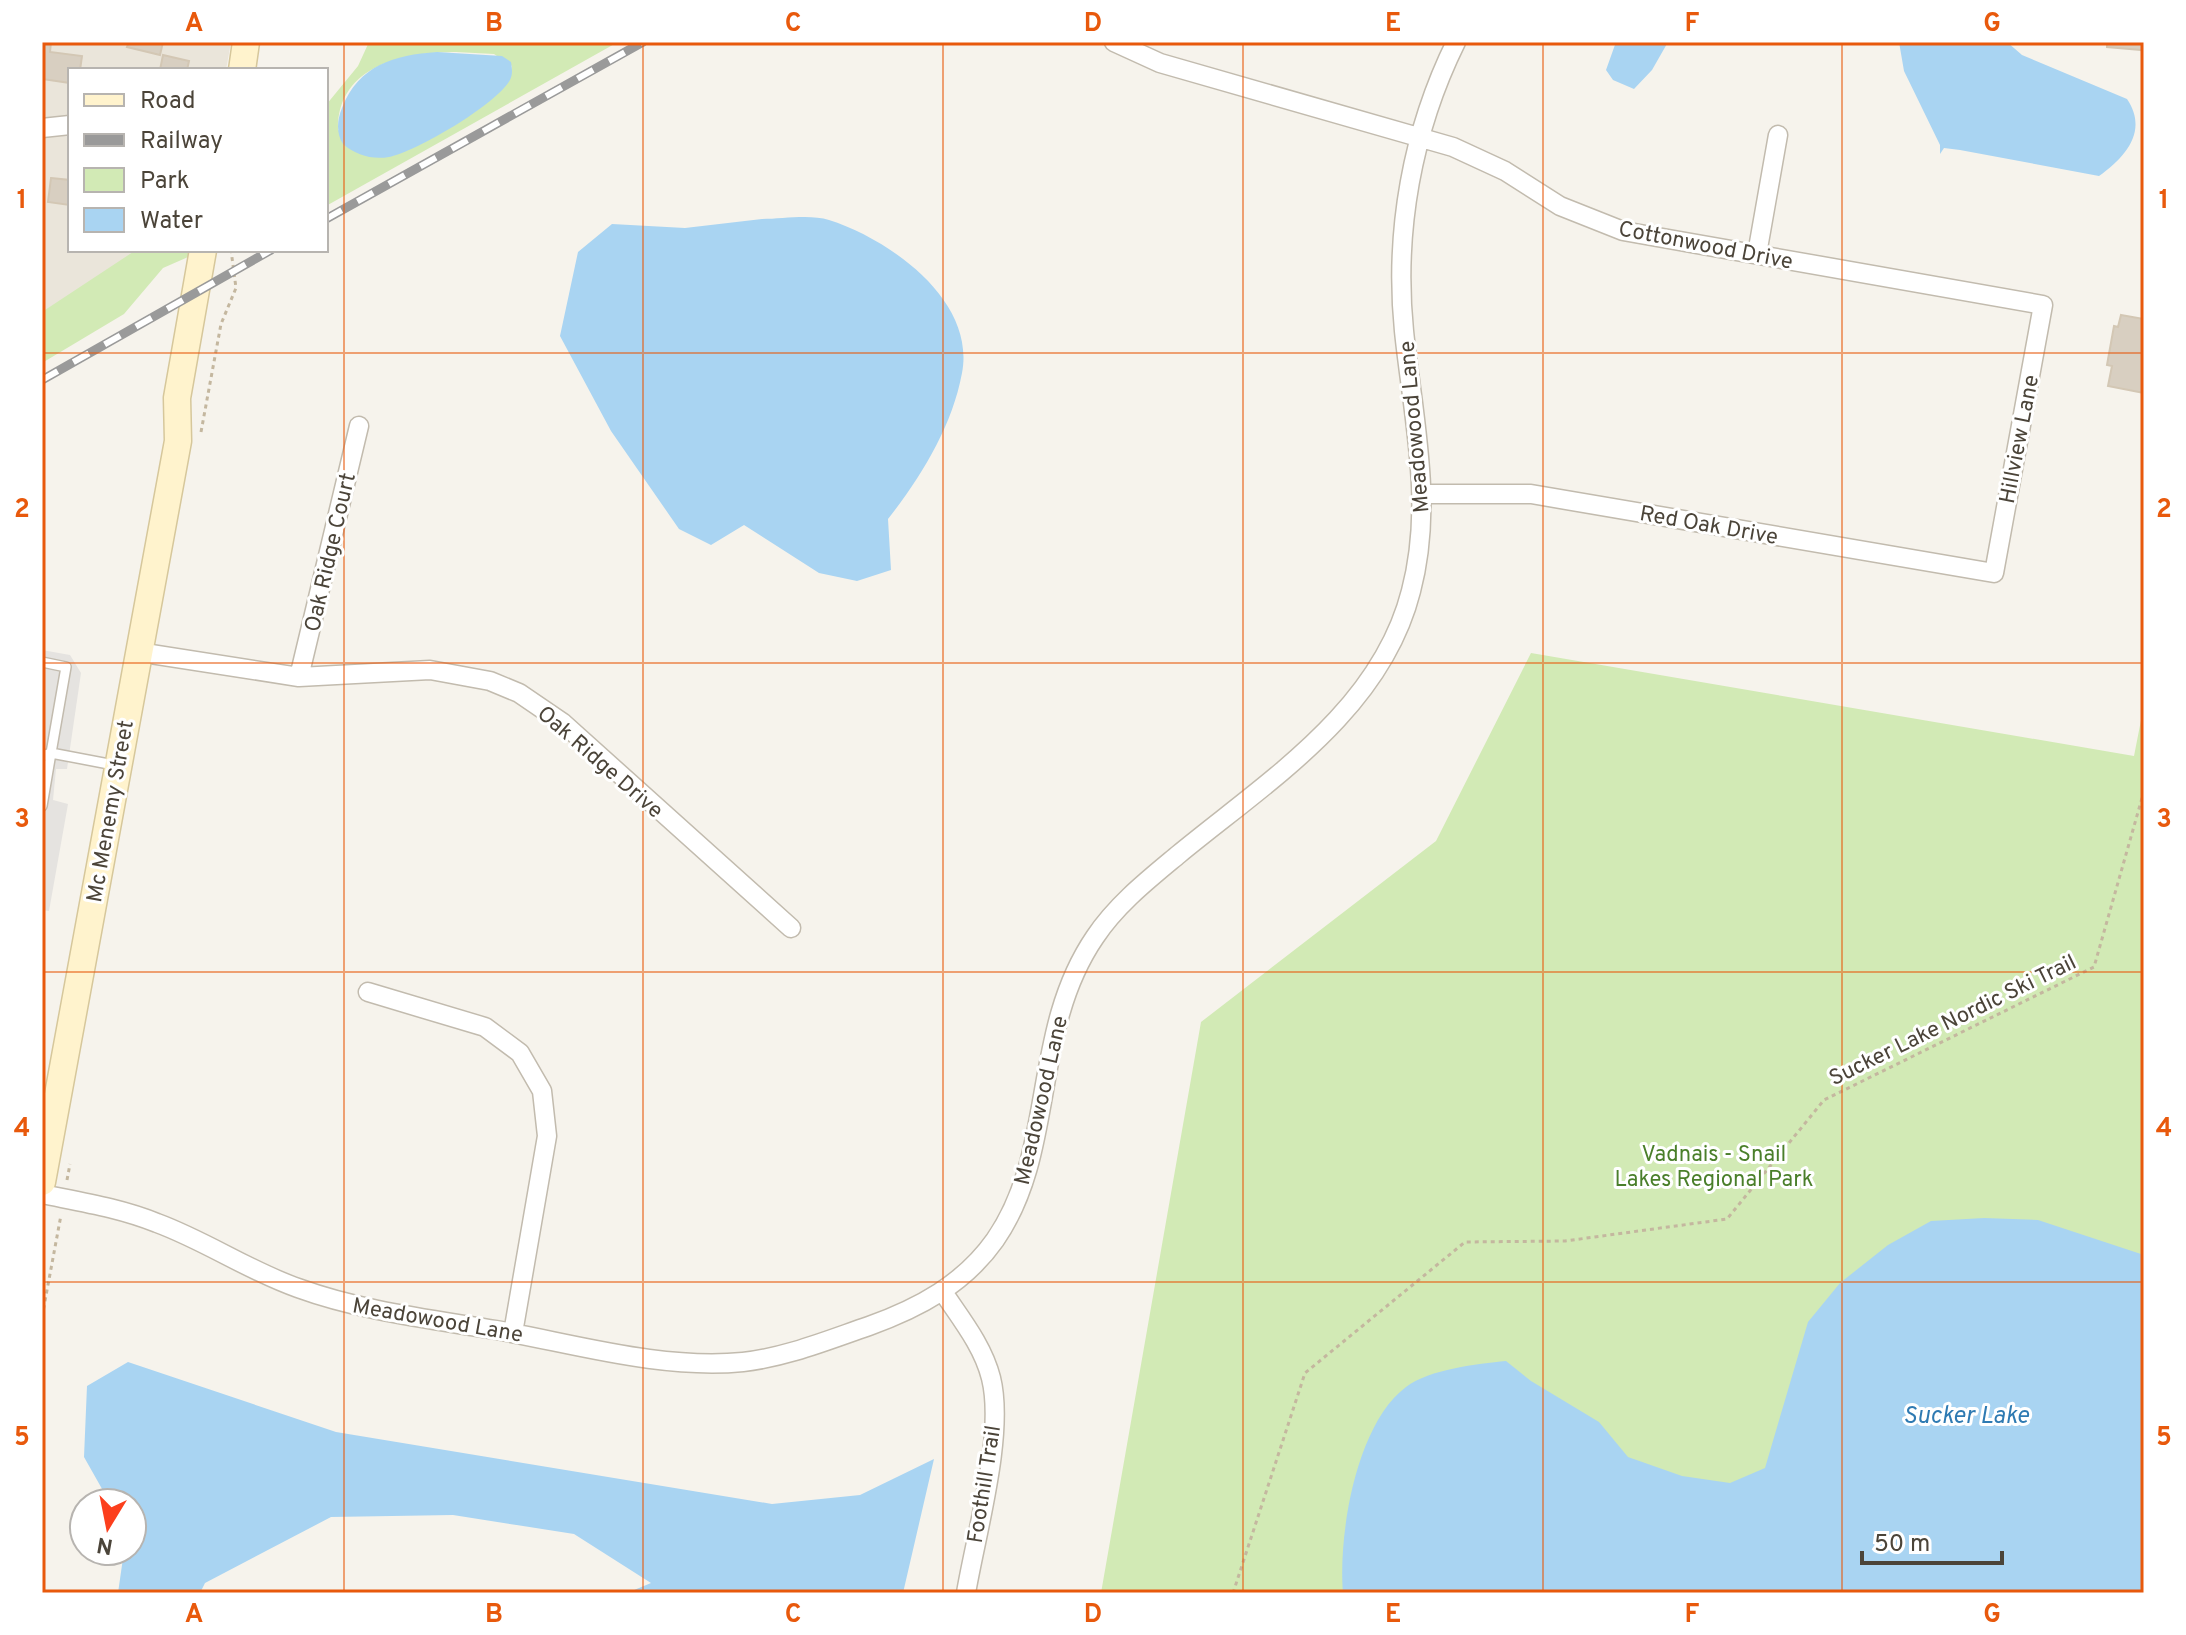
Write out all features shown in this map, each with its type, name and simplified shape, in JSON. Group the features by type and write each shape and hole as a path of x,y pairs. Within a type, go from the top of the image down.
{"street":[{"path":"242,68 246,42"},
{"name":"Cottonwood Drive","path":"1114,42 1160,63 1480,157 1560,206 1590,220 1655,239 2043,305"},
{"name":"Meadowood Lane","path":"42,1194 124,1211 162,1224 252,1269 340,1301 674,1361 742,1362 777,1356 825,1342 915,1308 943,1292 993,1242 1022,1186 1052,1032 1078,964 1119,907 1311,746 1362,691 1384,659 1409,601 1423,530 1423,494 1401,277 1408,185 1436,85 1456,42"},
{"path":"42,128 68,125"},
{"path":"1757,254 1778,135"},
{"path":"178,441 177,398 203,252"},
{"path":"178,441 194,401 220,252"},
{"name":"Hillview Lane","path":"1994,573 2043,305"},
{"name":"Oak Ridge Court","path":"299,677 359,426"},
{"name":"Mc Menemy Street","path":"42,1182 178,441"},
{"name":"Red Oak Drive","path":"1423,494 1531,494 1994,573"},
{"name":"Oak Ridge Drive","path":"138,652 299,677 430,670 490,681 519,693 563,723 791,928"},
{"path":"368,992 485,1027 520,1053 542,1091 547,1136 513,1333"},
{"name":"Foothill Trail","path":"943,1292 982,1352 995,1403 993,1438 966,1593"}],"lane":[{"path":"42,662 66,667 47,754 42,806"},
{"path":"47,754 118,765"}],"path":[{"path":"231,252 235,292"},
{"name":"Sucker Lake Nordic Ski Trail","path":"1233,1593 1305,1373 1465,1242 1565,1241 1727,1219 1824,1100 2094,967 2144,791"}],"shaded area":[{"path":"42,42 231,42 226,68 68,68 68,252 174,252 42,362"},
{"path":"42,650 70,655 81,673 67,769 56,769 53,800 68,804 49,911 42,910"}],"green space":[{"path":"369,42 618,42 328,205 328,103 358,66","holes":["456,52 494,54 512,66 509,81 456,123 392,156 338,130 341,108 349,90 361,77 396,60"]},
{"path":"133,252 196,252 163,268 124,314 42,363 42,312"},
{"name":"Vadnais - Snail Lakes Regional Park","path":"1531,653 2134,756 2144,705 2144,1593 1101,1593 1201,1022 1436,841"}],"water":[{"path":"1616,42 1668,42 1652,70 1634,89 1613,80 1606,70"},
{"path":"1899,42 2007,42 2022,55 2127,99 2135,121 2131,142 2118,160 2099,176 1960,150 1944,148 1940,154 1940,145 1904,71"},
{"path":"437,52 502,56 511,62 511,78 502,90 473,114 436,137 401,153 383,158 370,157 343,144 338,131 342,108 349,93 368,72 406,56"},
{"path":"821,218 853,229 877,242 923,276 942,298 956,321 963,346 962,373 943,432 923,469 888,519 891,570 857,581 819,573 744,525 711,545 679,529 611,431 560,336 578,252 612,224 685,228 762,219"},
{"name":"Sucker Lake","path":"1984,1218 2038,1220 2144,1255 2144,1593 1343,1593 1342,1569 1348,1512 1363,1453 1374,1427 1389,1404 1416,1381 1454,1368 1506,1361 1531,1381 1599,1422 1628,1457 1682,1476 1730,1483 1765,1468 1808,1322 1840,1283 1888,1245 1931,1221"},
{"path":"128,1362 336,1432 772,1504 860,1495 934,1459 903,1593 627,1593 651,1583 574,1534 453,1515 331,1517 205,1583 200,1593 118,1593 122,1567 148,1567 148,1487 101,1487 84,1457 87,1386"}],"building":[{"path":"42,42 51,42 50,52 82,56 80,68 68,68 68,83 42,79"},
{"path":"129,42 163,42 160,55 127,47"},
{"path":"2107,42 2144,42 2144,54 2141,50 2107,47"},
{"path":"163,55 189,61 187,68 160,68"},
{"path":"51,178 68,180 68,205 48,202"},
{"path":"2121,315 2144,319 2144,393 2108,386 2112,366 2107,365 2114,326 2118,327"}],"railway":[{"path":"328,218 643,42"},
{"path":"42,380 267,252"}]}
